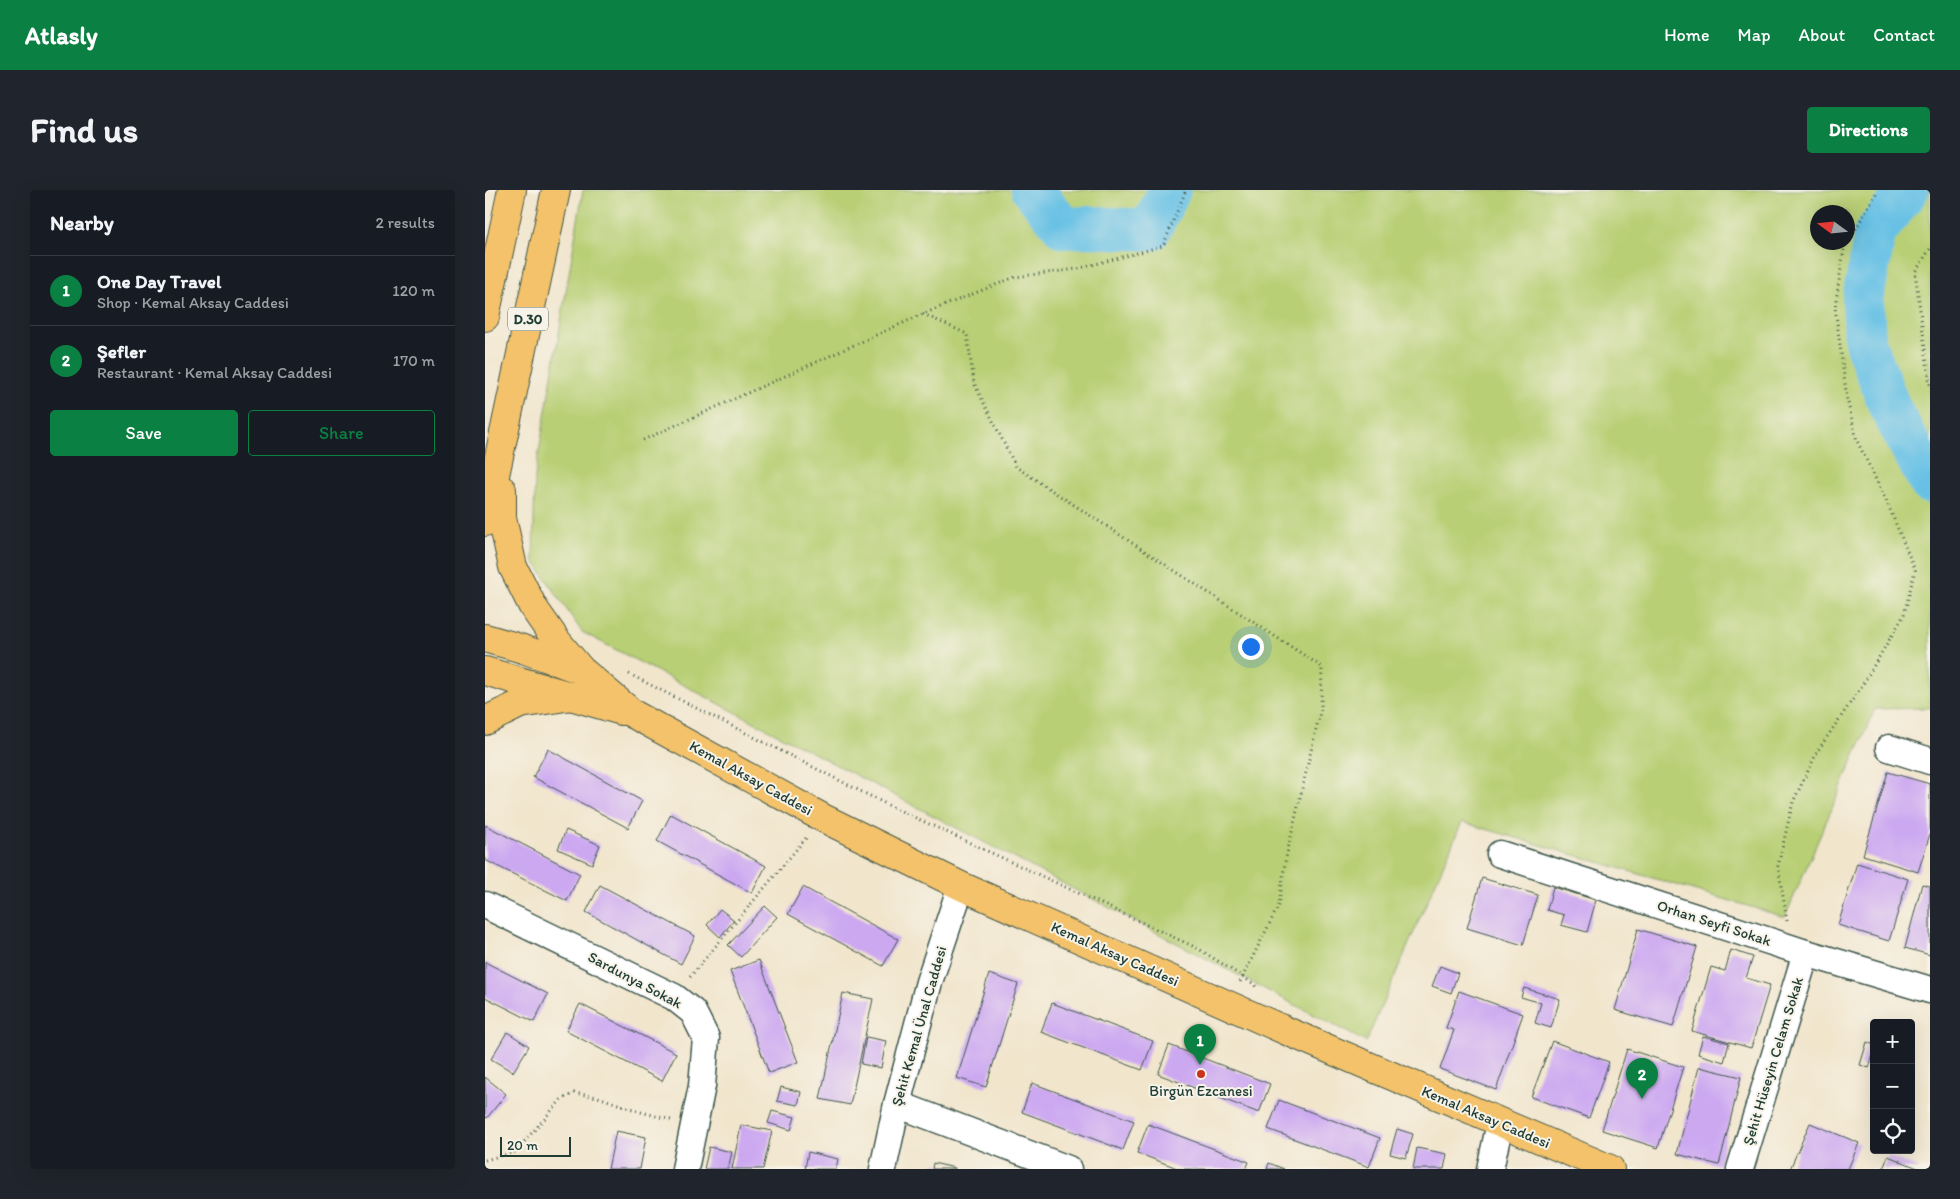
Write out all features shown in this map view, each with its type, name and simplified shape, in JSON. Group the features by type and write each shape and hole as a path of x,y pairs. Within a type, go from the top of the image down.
{"main road":[{"name":"D.30","path":"486,309 511,190"},
{"name":"D.30","path":"485,522 555,190"},
{"path":"501,448 502,518 513,567 533,606 555,640 581,670"},
{"name":"Kemal Aksay Caddesi","path":"485,638 523,649 581,670 633,714 823,818 961,886 1229,1005 1610,1169"},
{"name":"Kemal Aksay Caddesi","path":"485,671 633,714"},
{"path":"485,722 520,704 572,696"}],"street":[{"path":"1889,748 1930,761"},
{"name":"Orhan Seyfi Sokak","path":"1500,854 1799,951 1930,990"},
{"name":"Şehit Kemal Ünal Caddesi","path":"883,1169 897,1104 929,982 961,886"},
{"name":"Sardunya Sokak","path":"485,905 673,997 693,1012 706,1038 702,1086 685,1169"},
{"name":"Şehit Hüseyin Celam Sokak","path":"1740,1169 1799,951"},
{"path":"897,1104 1068,1169"},
{"path":"1490,1169 1500,1123"}],"path":[{"path":"643,440 923,314 1015,277 1077,269 1163,246 1186,190"},
{"path":"1799,951 1778,866 1793,802 1818,750 1860,689 1904,615 1915,570 1886,500 1857,442 1847,399 1835,307 1845,249 1878,190"},
{"path":"1930,249 1915,272 1930,385"},
{"path":"923,314 967,334 974,383 1016,467 1323,667 1321,708 1285,862 1279,905 1229,1005"},
{"path":"625,672 888,805 1199,949 1254,984 1260,992"},
{"path":"673,997 823,818"},
{"path":"485,1160 515,1152 561,1100 574,1093 598,1097 641,1112 693,1126"}],"green space":[{"path":"583,190 1930,190 1930,708 1875,709 1785,917 1462,822 1366,1042 582,632 533,560 535,476"}],"building":[{"path":"548,749 642,801 628,828 533,777"},
{"path":"1888,772 1930,784 1930,834 1918,872 1863,855"},
{"path":"671,814 766,866 752,893 657,841"},
{"path":"485,825 580,874 567,901 485,860"},
{"path":"566,830 600,845 592,864 558,849"},
{"path":"1857,863 1908,879 1889,941 1838,925"},
{"path":"1482,878 1538,895 1523,945 1467,928"},
{"path":"1922,884 1930,886 1930,955 1905,948"},
{"path":"600,885 695,936 681,964 586,912"},
{"path":"803,887 898,939 883,966 788,914"},
{"path":"1553,887 1596,900 1587,932 1561,925 1564,915 1547,910"},
{"path":"765,906 777,917 741,957 728,945"},
{"path":"720,909 734,920 720,937 707,925"},
{"path":"1638,929 1697,947 1673,1027 1615,1010"},
{"path":"1731,950 1753,957 1746,978 1770,985 1751,1048 1692,1031 1711,967 1725,971"},
{"path":"759,960 798,1062 769,1073 730,971"},
{"path":"485,962 548,994 534,1022 485,997"},
{"path":"1440,966 1458,973 1451,993 1432,986"},
{"path":"989,974 1018,984 986,1087 957,1078"},
{"path":"1524,988 1560,999 1551,1028 1535,1023 1541,1003 1521,997"},
{"path":"1459,991 1523,1014 1496,1090 1440,1069 1454,1030 1446,1028"},
{"path":"843,993 873,999 850,1105 820,1099"},
{"path":"1052,1003 1153,1041 1142,1070 1041,1032"},
{"path":"580,1004 676,1053 662,1081 566,1031"},
{"path":"507,1032 529,1046 513,1072 491,1059"},
{"path":"1703,1036 1729,1043 1724,1062 1698,1054"},
{"path":"866,1037 886,1041 881,1068 861,1064"},
{"path":"1552,1041 1609,1062 1589,1118 1531,1097"},
{"path":"1867,1042 1870,1043 1870,1065 1869,1068 1860,1065"},
{"path":"1169,1045 1270,1084 1259,1113 1158,1074"},
{"path":"1627,1049 1683,1067 1658,1148 1602,1130"},
{"path":"1699,1067 1741,1077 1719,1165 1677,1154"},
{"path":"485,1077 506,1094 487,1118 485,1117"},
{"path":"1032,1083 1134,1121 1123,1150 1022,1112"},
{"path":"781,1087 801,1092 798,1105 777,1101"},
{"path":"1279,1100 1380,1138 1369,1167 1268,1129"},
{"path":"772,1111 795,1117 791,1130 768,1123"},
{"path":"1810,1123 1859,1143 1848,1169 1790,1169"},
{"path":"1148,1124 1249,1162 1246,1169 1180,1169 1137,1153"},
{"path":"741,1125 772,1131 763,1169 732,1169"},
{"path":"1397,1129 1413,1134 1406,1158 1390,1154"},
{"path":"616,1131 646,1137 640,1169 608,1169"},
{"path":"709,1147 732,1152 728,1169 704,1169"},
{"path":"1417,1148 1447,1154 1444,1169 1413,1169"},
{"path":"808,1152 838,1159 836,1169 805,1169"},
{"path":"1888,1156 1920,1169 1883,1169"},
{"path":"933,1163 955,1168 955,1169 932,1169"},
{"path":"1269,1163 1284,1169 1267,1169"}],"waterway":[{"path":"1032,190 1064,228 1088,227 1150,230 1170,190"},
{"path":"1908,190 1875,233 1863,299 1865,342 1890,408 1930,483"}],"place":[{"name":"One Day Travel","path":"1200,1065"},
{"name":"Birgün Ezcanesi","path":"1201,1074"},
{"name":"Şefler","path":"1642,1099"}]}
